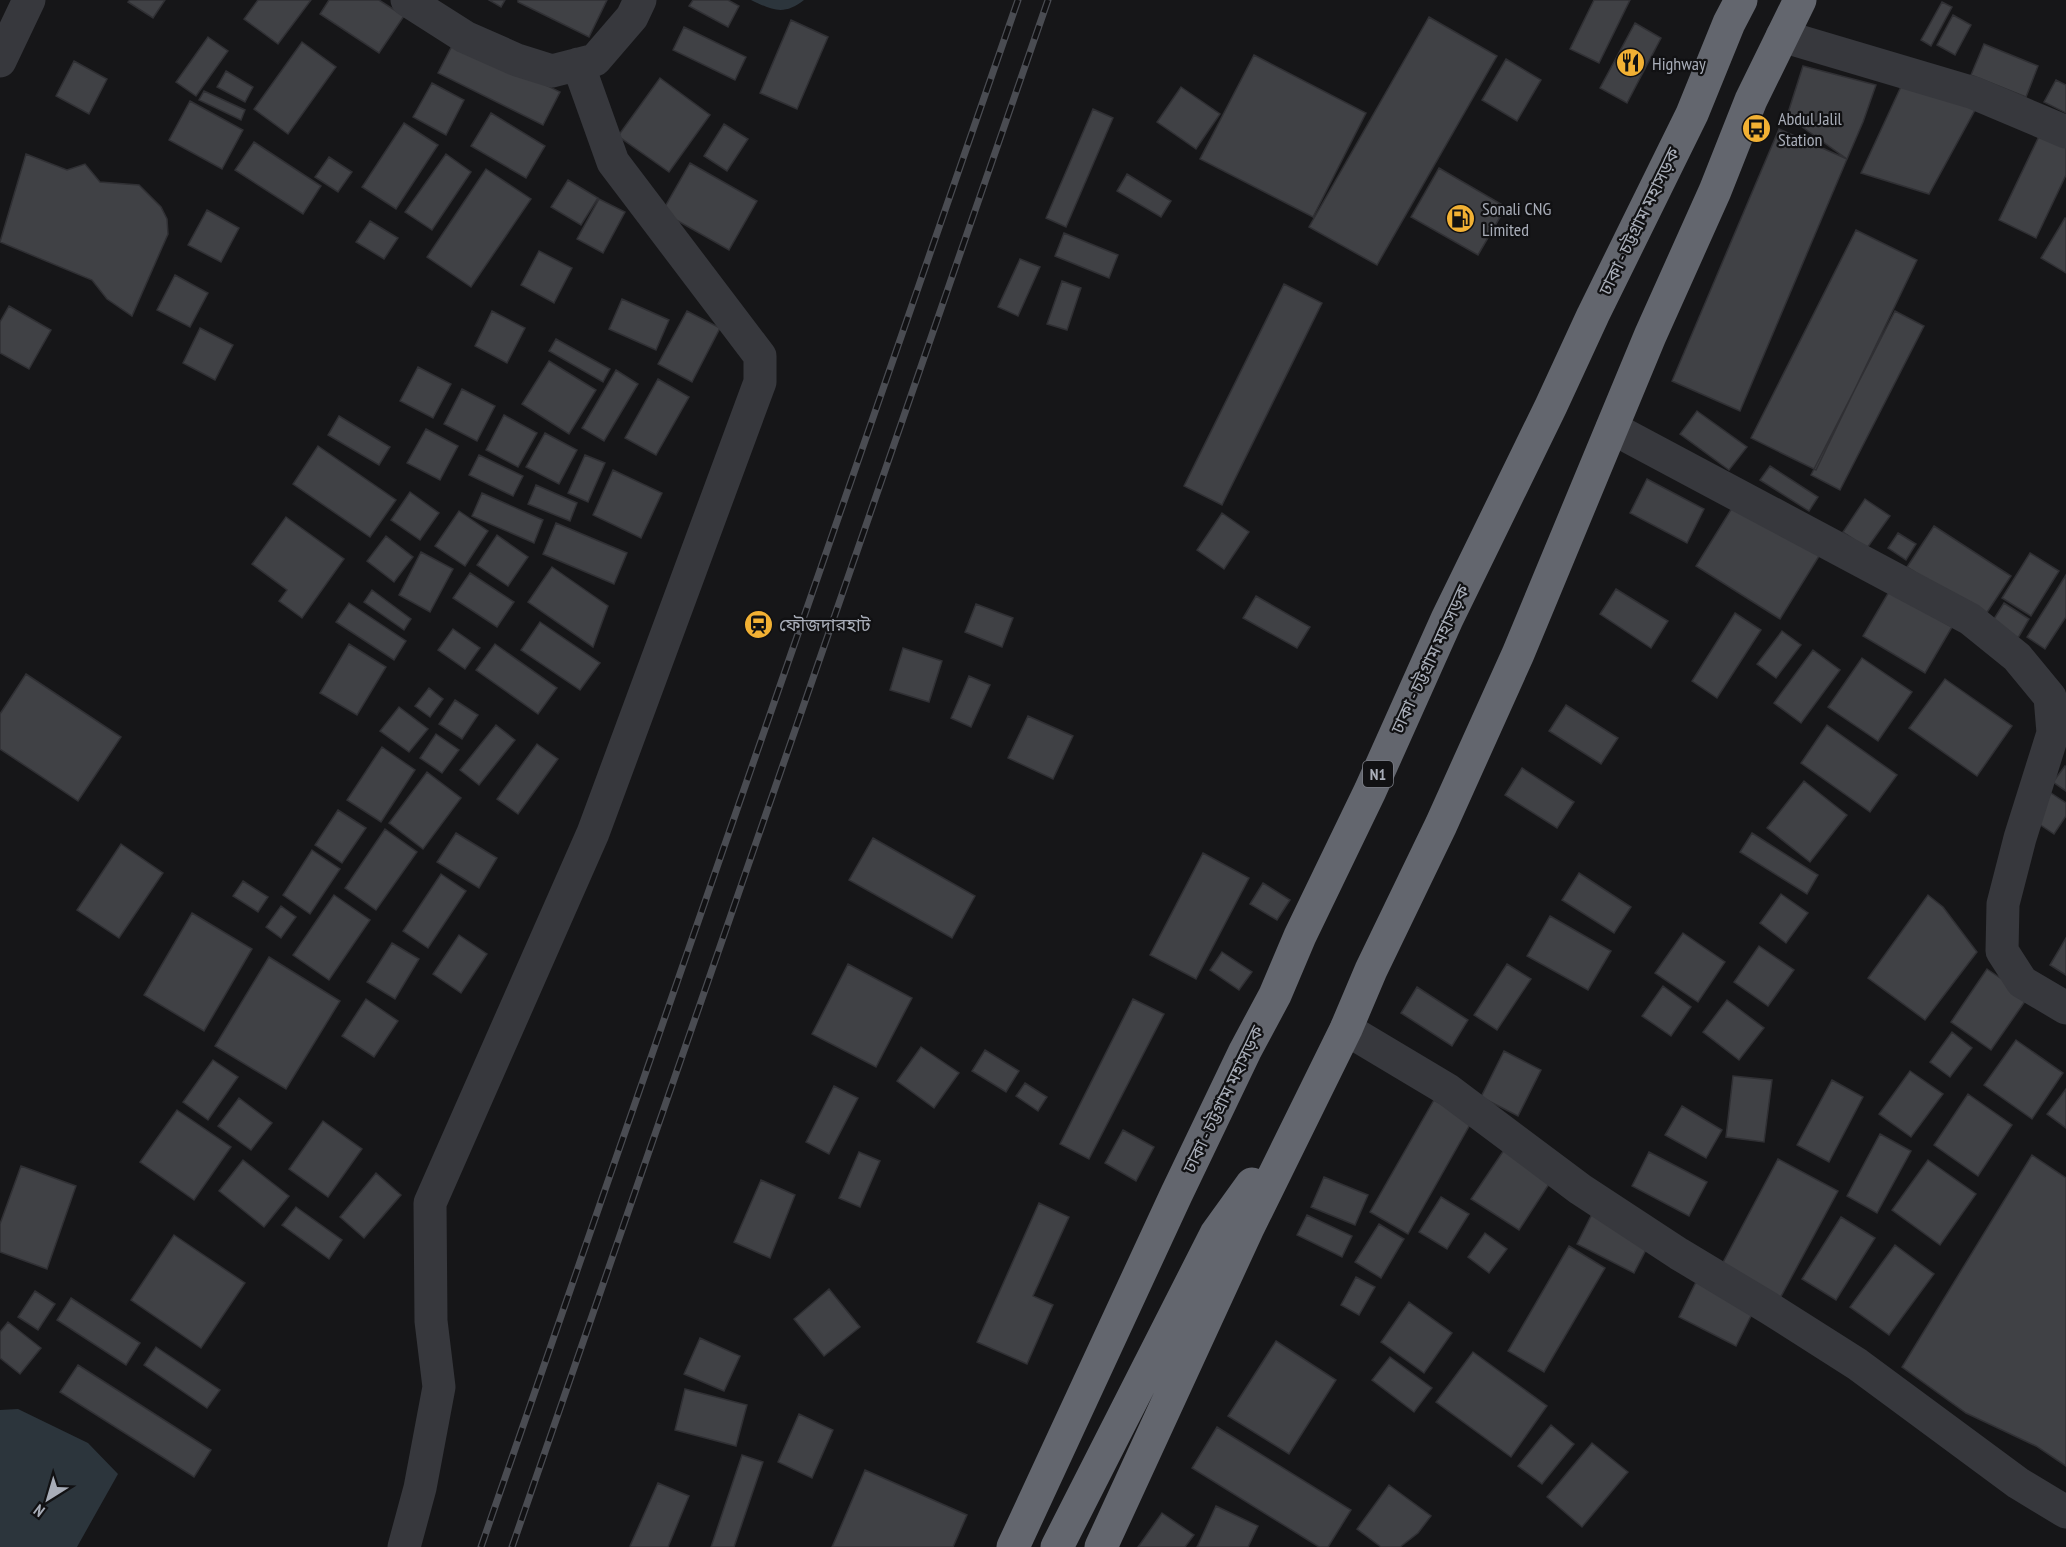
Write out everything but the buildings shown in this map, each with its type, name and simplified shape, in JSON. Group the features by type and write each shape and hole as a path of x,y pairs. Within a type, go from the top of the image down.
{"highway":[{"name":"ঢাকা - চট্টগ্রাম মহাসড়ক","path":"1013,1547 1176,1196 1245,1051 1275,995 1300,936 1370,790 1447,619 1692,114 1729,23 1741,0"},
{"path":"1101,1547 1247,1230 1346,1029 1371,970 1441,825 1518,654 1650,336 1715,191 1751,100 1800,0"},
{"path":"1057,1547 1216,1234 1307,1106"}],"street":[{"path":"0,61 29,0"},
{"path":"406,0 465,37 517,60 552,71 596,60 632,17 640,0"},
{"path":"1782,36 1974,93 2066,132"},
{"path":"404,1547 420,1488 439,1387 431,1321 430,1203 593,833 760,382 760,356 613,162 578,64"},
{"path":"1612,428 1970,619 2017,657 2050,697 2053,733 2019,838 2003,904 2002,951 2022,982 2066,1008"},
{"path":"1346,1029 1449,1090 1580,1189 1679,1254 1857,1364 2018,1483 2066,1512"}],"shaded area":[{"path":"751,0 804,0 790,8 778,10"},
{"path":"18,1409 88,1443 118,1474 77,1547 0,1547 0,1410"}],"railway":[{"path":"481,1547 1018,0"},
{"path":"512,1547 1048,0"}],"place":[{"name":"Highway","path":"1631,63"},
{"name":"Abdul Jalil Station","path":"1757,128"},
{"name":"Sonali CNG Limited","path":"1461,218"},
{"name":"ফৌজদারহাট","path":"758,624"}]}
